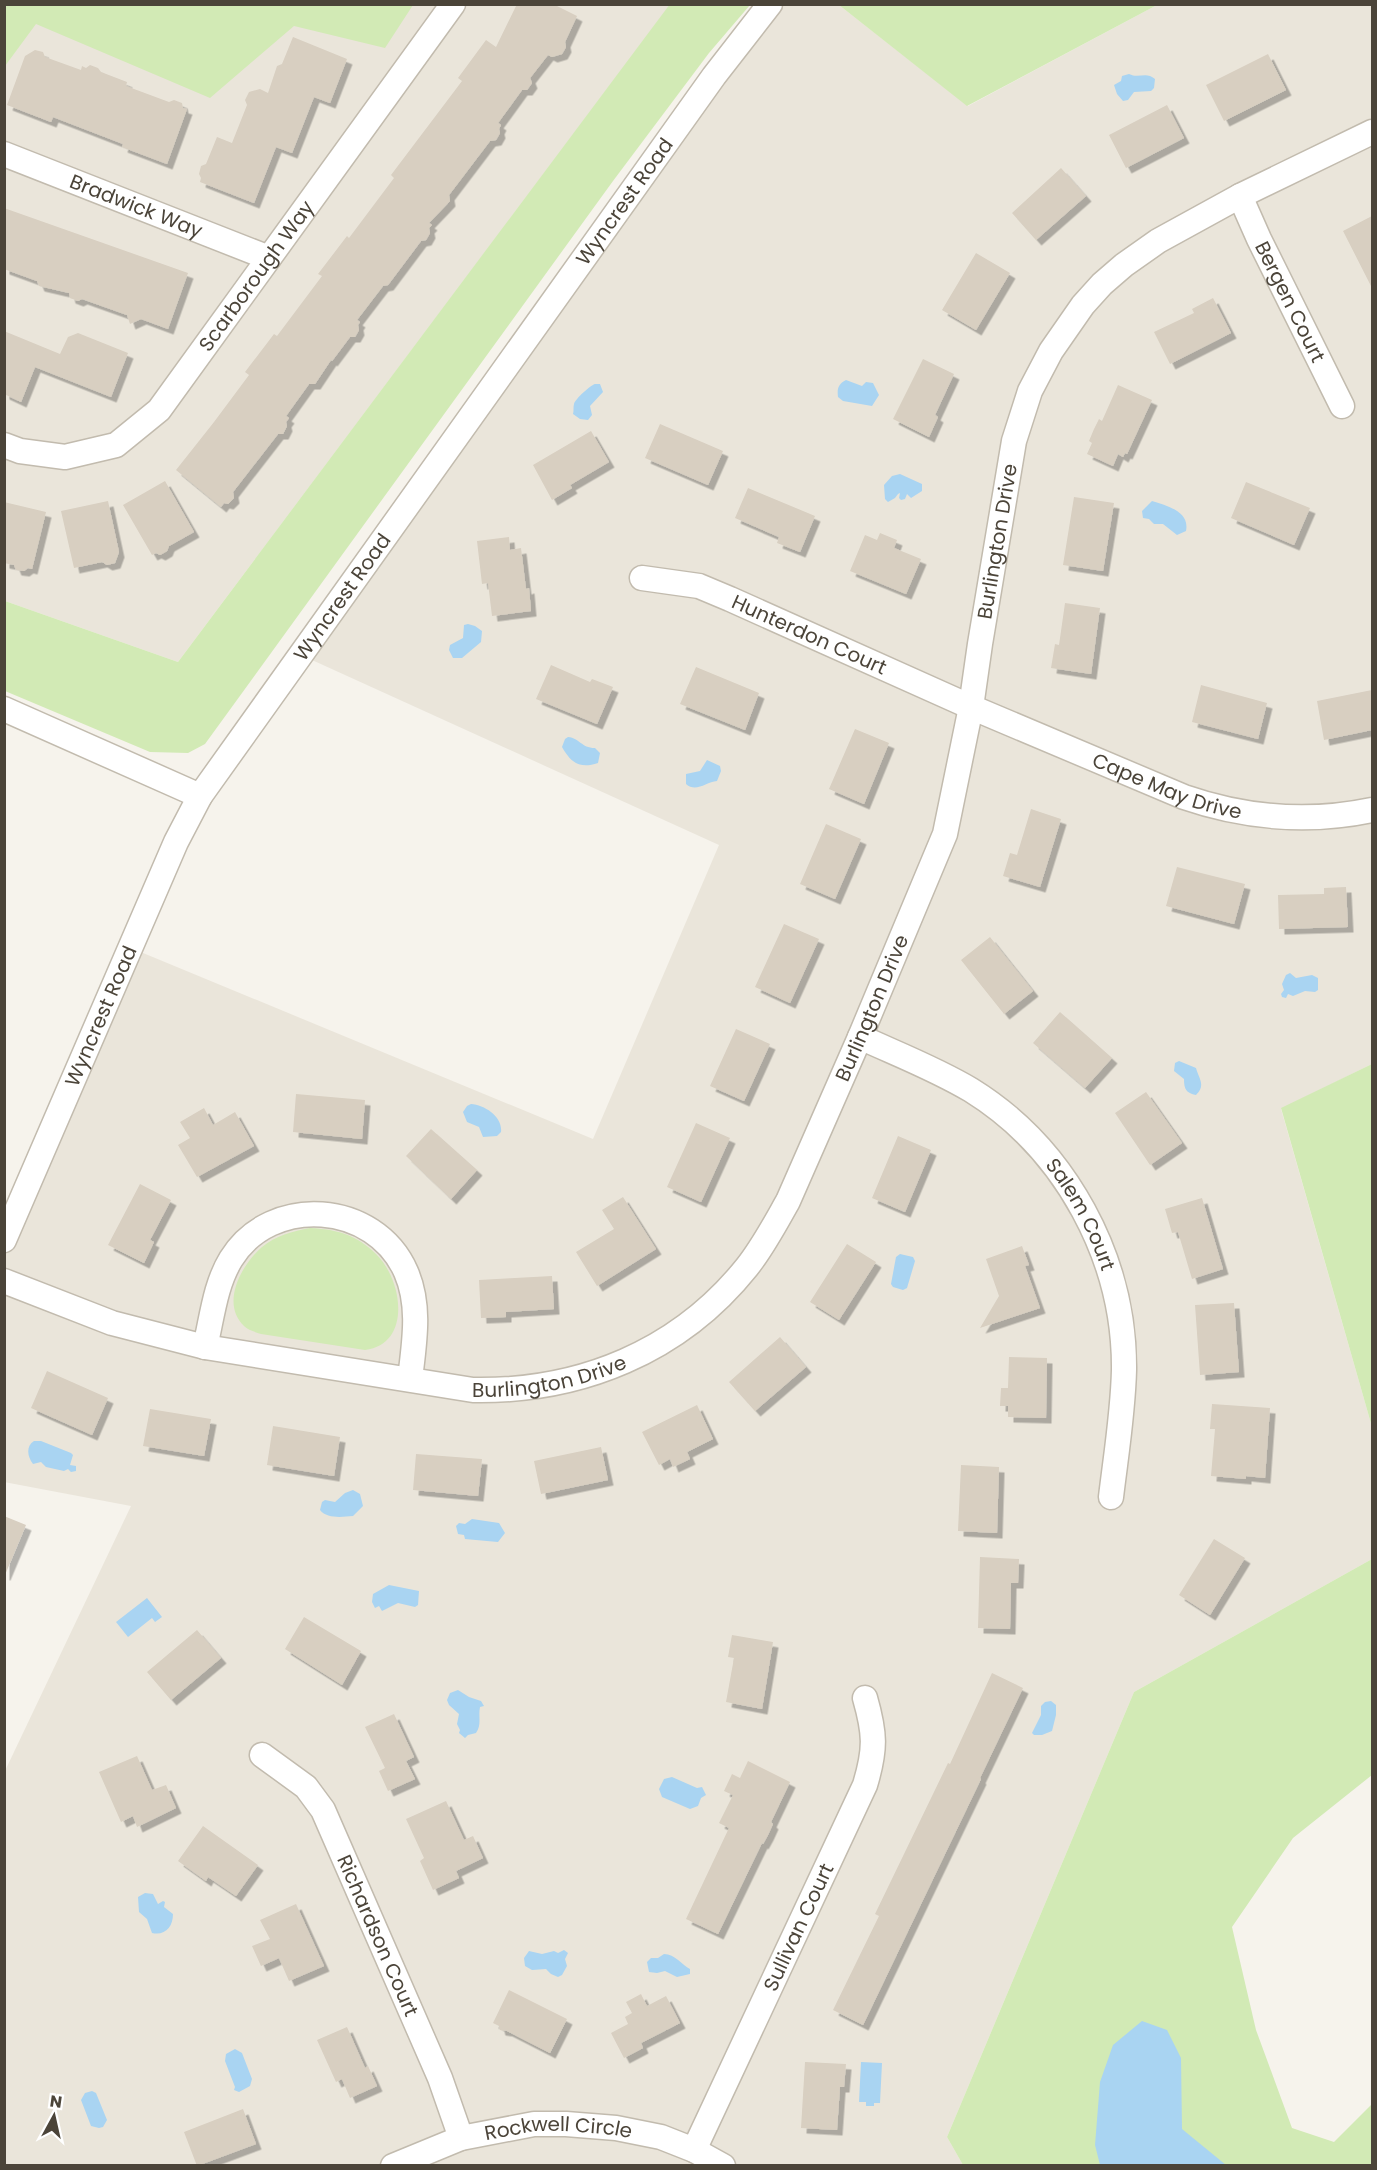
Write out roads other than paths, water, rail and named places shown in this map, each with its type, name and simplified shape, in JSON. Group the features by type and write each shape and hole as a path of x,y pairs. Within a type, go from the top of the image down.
{"street":[{"name":"Scarborough Way","path":"4,444 20,451 65,457 116,445 159,410 453,4"},
{"name":"Wyncrest Road","path":"4,1240 176,842 200,796 714,76 770,4"},
{"name":"Burlington Drive","path":"4,1281 112,1323 205,1347 473,1390 526,1388 603,1371 635,1357 679,1332 723,1293 747,1267 771,1232 788,1201 945,834 971,707 1014,441 1030,391 1051,351 1083,305 1102,284 1158,241 1240,196 1372,132"},
{"name":"Bradwick Way","path":"4,154 269,258"},
{"name":"Bergen Court","path":"1240,196 1342,406"},
{"name":"Hunterdon Court","path":"642,578 699,586 971,707"},
{"name":"Cape May Drive","path":"971,707 1184,797 1211,806 1281,817 1339,815 1372,810"},
{"path":"4,709 200,796"},
{"name":"Salem Court","path":"860,1037 947,1077 972,1091 1002,1113 1050,1160 1069,1186 1088,1219 1112,1276 1122,1335 1124,1370 1122,1408 1111,1497"},
{"path":"205,1347 223,1275 231,1258 247,1240 267,1225 286,1217 314,1214 340,1216 371,1231 389,1246 407,1273 415,1298 415,1329 410,1379"},
{"name":"Sullivan Court","path":"694,2150 865,1785 873,1761 874,1746 871,1719 865,1698"},
{"name":"Richardson Court","path":"262,1755 306,1787 323,1810 440,2078 461,2138"},
{"name":"Rockwell Circle","path":"393,2166 461,2138 534,2124 584,2124 661,2137 694,2150 723,2166"}],"water":[{"path":"1129,74 1152,77 1155,79 1154,88 1151,91 1134,92 1128,100 1123,101 1114,85 1121,81 1122,76"},
{"path":"846,380 862,386 866,382 873,383 879,395 872,406 843,401 838,397 839,387"},
{"path":"595,384 600,384 603,392 590,406 592,415 588,420 580,419 573,414 574,404 583,392"},
{"path":"900,474 922,484 922,491 911,498 907,494 905,499 901,500 900,493 888,502 885,499 884,485 892,476"},
{"path":"1152,501 1170,507 1181,514 1186,524 1186,531 1177,535 1163,524 1154,524 1149,519 1143,518 1142,511"},
{"path":"468,624 482,631 481,642 462,658 453,658 449,650 450,645 463,638 464,625"},
{"path":"568,737 595,748 600,753 598,763 581,765 573,761 562,747"},
{"path":"707,760 720,766 721,771 717,781 697,787 686,784 686,774 700,771"},
{"path":"1290,973 1296,978 1312,975 1318,978 1318,990 1282,997 1284,990 1282,984 1286,975"},
{"path":"1179,1061 1196,1068 1201,1088 1196,1095 1186,1090 1184,1079 1174,1071 1175,1063"},
{"path":"471,1104 487,1109 496,1117 501,1127 501,1132 497,1136 483,1137 479,1127 467,1122 463,1112"},
{"path":"900,1254 913,1257 915,1261 907,1288 903,1290 891,1284 896,1257"},
{"path":"34,1441 41,1441 71,1453 73,1455 70,1465 76,1466 76,1471 46,1467 41,1462 33,1464 28,1451"},
{"path":"353,1490 360,1494 363,1506 353,1516 331,1516 320,1510 325,1500 335,1502 345,1493"},
{"path":"472,1519 499,1523 505,1533 498,1542 465,1539 464,1535 458,1534 456,1526"},
{"path":"389,1585 419,1591 418,1605 415,1607 398,1603 382,1611 379,1606 375,1608 372,1602 373,1594"},
{"path":"147,1598 162,1617 155,1622 152,1618 128,1637 116,1622"},
{"path":"458,1690 481,1701 484,1706 480,1707 478,1730 465,1738 459,1733 457,1724 459,1714 447,1700 450,1693"},
{"path":"1051,1701 1056,1705 1052,1731 1034,1735 1032,1733 1041,1715 1041,1706"},
{"path":"672,1777 697,1788 702,1787 706,1795 701,1798 698,1806 690,1809 662,1797 659,1789 664,1779"},
{"path":"145,1893 153,1894 158,1904 165,1902 164,1907 173,1914 170,1927 164,1932 152,1933 147,1919 139,1912 138,1897"},
{"path":"564,1950 568,1953 565,1959 567,1966 562,1975 558,1977 546,1969 532,1970 525,1966 524,1958 529,1951 542,1954 554,1951 558,1953"},
{"path":"664,1954 675,1958 690,1969 690,1974 677,1977 665,1971 649,1972 647,1962 651,1958 658,1958"},
{"path":"1142,2021 1167,2030 1181,2058 1182,2129 1226,2165 1100,2165 1095,2145 1100,2082 1113,2045"},
{"path":"235,2049 242,2053 252,2079 250,2086 239,2092 234,2090 235,2087 225,2061 226,2054"},
{"path":"861,2062 882,2063 880,2103 874,2103 874,2106 866,2106 866,2102 859,2102"},
{"path":"92,2091 96,2093 107,2120 103,2127 99,2128 91,2126 81,2100 85,2093"}]}
